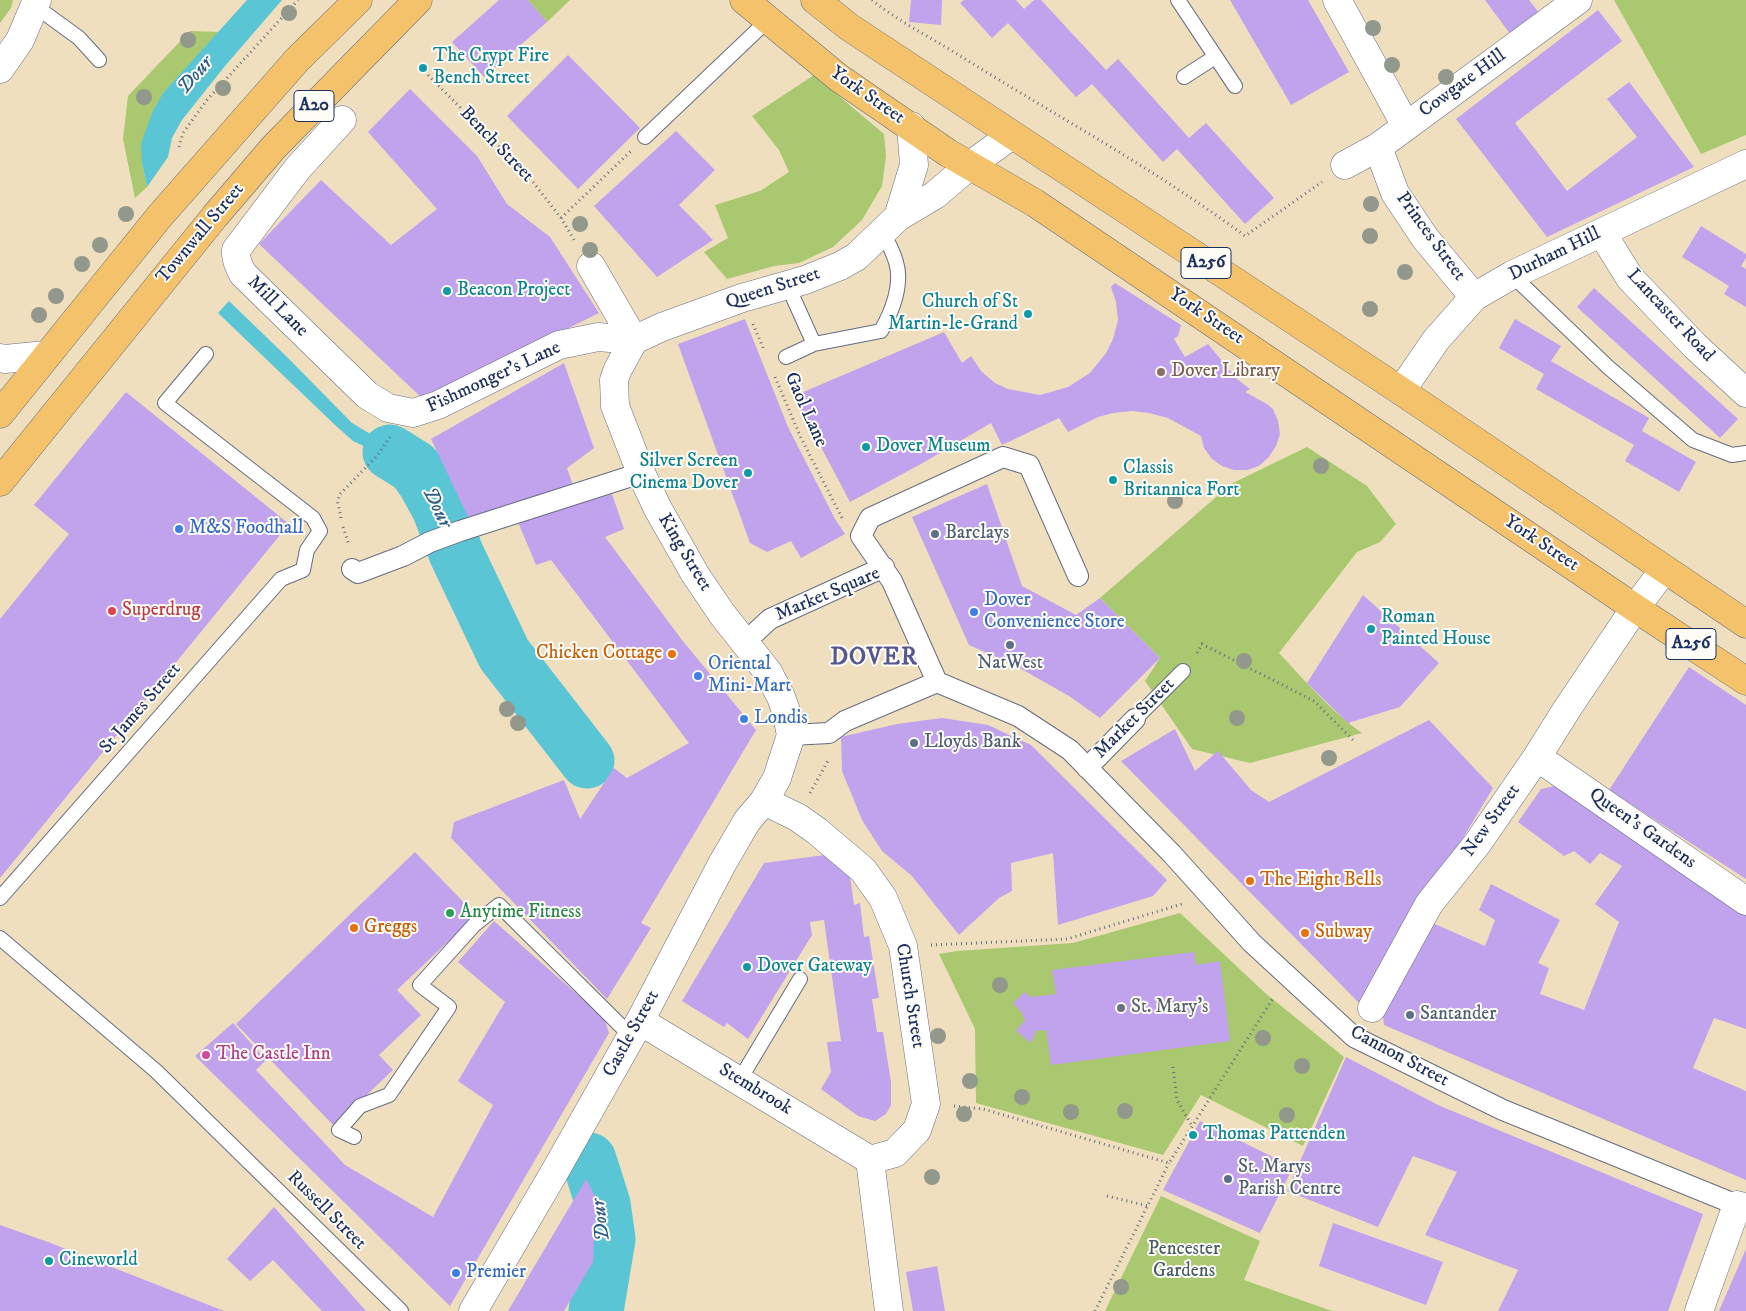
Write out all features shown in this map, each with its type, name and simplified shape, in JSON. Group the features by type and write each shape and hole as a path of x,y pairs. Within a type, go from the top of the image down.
{"main road":[{"name":"A20","path":"0,414 159,217 297,60 358,0"},
{"name":"Townwall Street","path":"0,482 182,255 274,147 418,0"},
{"name":"York Street","path":"744,0 839,78 948,153 1035,203 1746,681"},
{"name":"A256","path":"815,0 850,27 1401,391 1746,624"}],"street":[{"path":"1337,0 1406,126"},
{"name":"Cowgate Hill","path":"1345,165 1378,147 1578,0"},
{"path":"0,68 20,40 36,3"},
{"name":"Mill Lane","path":"342,120 298,168 236,250 239,267 243,274 367,395 388,408 413,413"},
{"path":"891,225 914,165 911,126"},
{"name":"Queen Street","path":"634,340 662,327 742,298 805,280 840,266 856,257 891,225 935,195 968,166 1012,135"},
{"path":"274,147 298,168"},
{"name":"Princes Street","path":"1378,147 1395,193 1425,238 1474,297"},
{"name":"Durham Hill","path":"1401,391 1436,340 1474,297 1512,275 1745,168"},
{"name":"Lancaster Road","path":"1602,233 1630,278 1695,346 1746,393"},
{"path":"591,266 634,340"},
{"name":"Fishmonger's Lane","path":"413,413 438,406 559,345 598,337 634,340"},
{"name":"King Street","path":"634,340 614,380 613,393 620,420 658,509 695,574 722,614 768,672 781,697 786,711 788,745"},
{"path":"0,358 46,356"},
{"path":"884,567 861,536 870,518 1003,457 1029,465 1078,576"},
{"path":"352,569 358,573 460,531 641,473"},
{"name":"Market Square","path":"744,642 770,619 884,567 892,580 937,682"},
{"name":"New Street","path":"1354,1036 1372,1008 1429,904 1477,844 1537,758 1556,725 1635,608 1664,570"},
{"path":"788,745 829,733 845,721 937,682 1018,716 1070,750 1087,768"},
{"name":"Market Street","path":"1087,768 1135,719"},
{"name":"Castle Street","path":"473,1311 554,1173 635,1028 722,864 747,821 764,801 777,778 788,745"},
{"name":"Queen's Gardens","path":"1537,758 1746,901"},
{"name":"Cannon Street","path":"1087,768 1172,854 1252,942 1354,1036 1503,1110 1741,1206"},
{"name":"Church Street","path":"764,801 797,817 817,831 863,870 883,898 903,946 926,1104"},
{"name":"Stembrook","path":"635,1028 739,1081 870,1160"},
{"path":"889,1311 870,1160 895,1154 917,1130 926,1104"},
{"path":"1699,1311 1741,1206"}],"lane":[{"path":"1178,0 1235,86"},
{"path":"36,3 79,38 99,60"},
{"path":"645,138 768,20"},
{"path":"1184,77 1215,57"},
{"path":"786,357 814,344 881,331 889,317 898,290 897,264 891,225"},
{"path":"1512,275 1608,367 1693,440 1732,455 1746,453"},
{"path":"787,284 814,344"},
{"name":"St James Street","path":"0,898 281,579 303,570 307,550 320,531 313,518 165,402 206,354"},
{"name":"Market Street","path":"1135,719 1184,671"},
{"path":"354,1137 339,1130 360,1106 389,1095 449,1007 420,985 474,925 499,905 635,1028"},
{"name":"Russell Street","path":"0,938 156,1071 401,1311"},
{"path":"739,1081 800,979"}],"path":[{"path":"179,150 183,133 207,100 298,0"},
{"path":"872,0 982,70 1153,173 1209,209 1245,236 1345,165"},
{"name":"Bench Street","path":"428,75 529,177 561,218 645,138"},
{"name":"Gaol Lane","path":"752,322 767,358"},
{"name":"Gaol Lane","path":"775,376 801,438 841,516"},
{"path":"352,569 351,550 341,520 338,503 339,495 377,456 391,436"},
{"path":"1184,671 1192,663 1202,644 1314,701 1354,741"},
{"path":"797,817 833,752"},
{"path":"903,946 1067,939 1209,896"},
{"path":"1095,1311 1169,1163 1287,975"},
{"path":"1173,1067 1177,1100 1192,1126"},
{"path":"926,1104 983,1109 1169,1163"},
{"path":"1107,1196 1148,1206"}],"green space":[{"path":"0,0 13,0 11,8 0,23"},
{"path":"528,0 570,0 547,22"},
{"path":"1614,0 1746,0 1746,135 1701,154"},
{"path":"190,31 220,32 163,93 142,163 147,187 135,198 123,139 128,96"},
{"path":"814,75 884,134 886,156 882,186 862,220 833,247 799,263 774,266 727,279 704,252 728,238 715,205 760,191 789,172 779,150 752,116"},
{"path":"1307,447 1367,486 1396,524 1380,542 1357,552 1279,653 1329,705 1362,733 1250,763 1192,749 1145,681 1160,658 1100,598 1231,484"},
{"path":"1180,913 1264,992 1344,1057 1303,1146 1201,1095 1163,1155 976,1103 975,1029 939,954 957,951 1073,943"},
{"name":"Pencester Gardens","path":"1161,1196 1260,1241 1244,1280 1332,1311 1105,1311"}],"water":[{"path":"247,0 282,0 225,66 182,120 172,138 168,157 147,187 142,163 141,144 152,113 163,93"},
{"path":"229,301 352,423 407,456 423,469 432,479 444,505 434,509 413,475 389,458 353,441 335,425 218,313"}],"building":[{"path":"499,0 528,0 547,22 484,77 452,42"},
{"path":"911,0 942,0 941,25 909,22"},
{"path":"964,0 1016,0 1024,9 1034,0 1041,0 1106,70 1118,59 1189,138 1206,123 1274,198 1245,224 1177,149 1163,162 1092,84 1076,97 1008,23 992,38 960,3"},
{"path":"1230,0 1308,0 1349,72 1291,105"},
{"path":"1485,0 1529,0 1540,14 1511,35"},
{"path":"1598,10 1622,41 1515,123 1567,191 1637,137 1607,99 1629,82 1694,167 1547,237 1456,119"},
{"path":"568,55 640,128 578,189 507,116"},
{"name":"Beacon Project","path":"410,89 477,156 507,204 550,237 599,313 424,400 259,244 321,180 391,245 437,209 368,132"},
{"path":"676,131 715,170 679,205 713,240 657,277 594,206"},
{"path":"1701,226 1746,254 1746,258 1741,266 1746,269 1746,307 1724,294 1729,286 1682,257"},
{"name":"Dover Library","path":"1115,283 1181,325 1178,336 1174,339 1185,357 1208,344 1237,379 1250,389 1245,392 1273,409 1278,421 1280,434 1276,446 1269,457 1259,466 1247,470 1234,470 1222,466 1212,459 1204,448 1201,436 1168,418 1149,413 1132,411 1113,413 1098,417 1068,432 1059,418 1002,445 991,423 921,464 850,502 794,396 944,332 962,363 971,356 981,371 995,383 1008,389 1040,395 1068,387 1090,373 1106,353 1113,339 1118,320 1116,302 1111,287"},
{"path":"1594,288 1738,419 1720,438 1577,307"},
{"path":"745,319 788,427 835,519 845,534 801,558 791,541 767,552 750,543 678,344"},
{"path":"1515,319 1561,346 1551,361 1649,418 1642,431 1696,462 1679,492 1625,461 1634,445 1536,389 1544,374 1499,348"},
{"path":"564,363 594,448 567,468 574,488 471,523 431,439"},
{"path":"126,392 289,524 0,878 0,619 69,534 34,505"},
{"path":"987,484 1022,586 1076,615 1100,598 1160,658 1100,718 1069,696 1016,666 969,645 912,517"},
{"path":"612,494 624,529 605,537 682,640 756,730 641,923 651,928 607,999 451,838 454,822 564,780 580,819 614,768 627,778 689,743 551,560 536,565 518,522"},
{"name":"Roman Painted House","path":"1363,595 1439,663 1400,707 1348,723 1307,683"},
{"path":"1689,667 1746,705 1746,879 1609,790"},
{"path":"942,718 988,725 1031,745 1167,880 1153,896 1058,925 1053,853 1011,863 1012,891 999,898 959,935 912,876 882,851 862,820 842,771 841,737 897,724"},
{"path":"1429,720 1493,788 1362,1006 1121,761 1175,729 1195,771 1218,751 1251,790 1269,802"},
{"path":"1555,786 1746,910 1746,1029 1714,1018 1693,1068 1746,1091 1746,1180 1384,1025 1382,1009 1428,921 1485,946 1495,920 1479,910 1491,884 1560,920 1538,963 1549,968 1540,994 1584,1010 1619,922 1595,904 1622,866 1600,853 1590,864 1574,851 1564,856 1518,822 1541,789"},
{"path":"415,852 476,915 397,990 421,1015 379,1055 393,1070 334,1126 236,1024"},
{"name":"Dover Gateway","path":"825,855 850,876 854,905 860,903 864,937 869,936 879,998 872,999 877,1032 883,1032 891,1082 891,1105 886,1114 875,1121 858,1116 821,1089 831,1072 827,1042 841,1041 824,920 810,922 812,935 748,1039 727,1023 724,1027 682,1001 764,863"},
{"path":"494,921 604,1018 609,1033 450,1306 195,1056 233,1023 266,1060 256,1070 345,1165 433,1217 493,1105 458,1081 505,1002 458,962"},
{"name":"St. Mary's","path":"1194,952 1196,965 1220,961 1230,1041 1051,1065 1046,1030 1036,1031 1031,1043 1016,1031 1025,1020 1022,1013 1013,1003 1025,992 1030,997 1056,994 1052,970"},
{"path":"1346,1057 1440,1106 1703,1214 1668,1311 1498,1311 1518,1270 1425,1235 1457,1172 1413,1156 1378,1227 1287,1191"},
{"name":"St. Marys Parish Centre","path":"1200,1121 1293,1167 1260,1233 1163,1190"},
{"path":"586,1179 596,1198 593,1262 564,1311 508,1311"},
{"path":"274,1207 366,1311 322,1311 273,1260 250,1281 227,1259"},
{"path":"1333,1223 1443,1262 1426,1305 1319,1266"},
{"name":"Cineworld","path":"0,1225 48,1242 224,1311 0,1311"},
{"path":"1746,1249 1746,1311 1719,1311"},
{"path":"937,1266 945,1311 913,1311 906,1272"}],"waterway":[{"name":"Dour","path":"390,452 414,467 424,481 439,508 456,553 504,654 587,761"},
{"name":"Dour","path":"589,1160 603,1204 608,1239 596,1311"}],"place":[{"name":"The Crypt Fire Bench Street","path":"423,68"},
{"name":"Beacon Project","path":"447,291"},
{"name":"Church of St Martin-le-Grand","path":"1028,314"},
{"name":"Dover Library","path":"1161,372"},
{"name":"Dover Museum","path":"866,447"},
{"name":"Silver Screen Cinema Dover","path":"748,473"},
{"name":"Classis Britannica Fort","path":"1113,480"},
{"name":"M&S Foodhall","path":"179,529"},
{"name":"Barclays","path":"935,534"},
{"name":"Superdrug","path":"112,611"},
{"name":"Dover Convenience Store","path":"974,612"},
{"name":"Roman Painted House","path":"1371,629"},
{"name":"NatWest","path":"1010,645"},
{"name":"Chicken Cottage","path":"672,654"},
{"name":"Oriental Mini-Mart","path":"698,676"},
{"name":"Londis","path":"744,719"},
{"name":"Lloyds Bank","path":"914,743"},
{"name":"The Eight Bells","path":"1250,881"},
{"name":"Anytime Fitness","path":"450,913"},
{"name":"Greggs","path":"354,928"},
{"name":"Subway","path":"1305,933"},
{"name":"Dover Gateway","path":"747,967"},
{"name":"St. Mary's","path":"1121,1008"},
{"name":"Santander","path":"1410,1015"},
{"name":"The Castle Inn","path":"206,1055"},
{"name":"Thomas Pattenden","path":"1193,1135"},
{"name":"St. Marys Parish Centre","path":"1228,1179"},
{"name":"Cineworld","path":"49,1261"},
{"name":"Premier","path":"456,1273"}],"district":[{"name":"DOVER","path":"874,659"}]}
